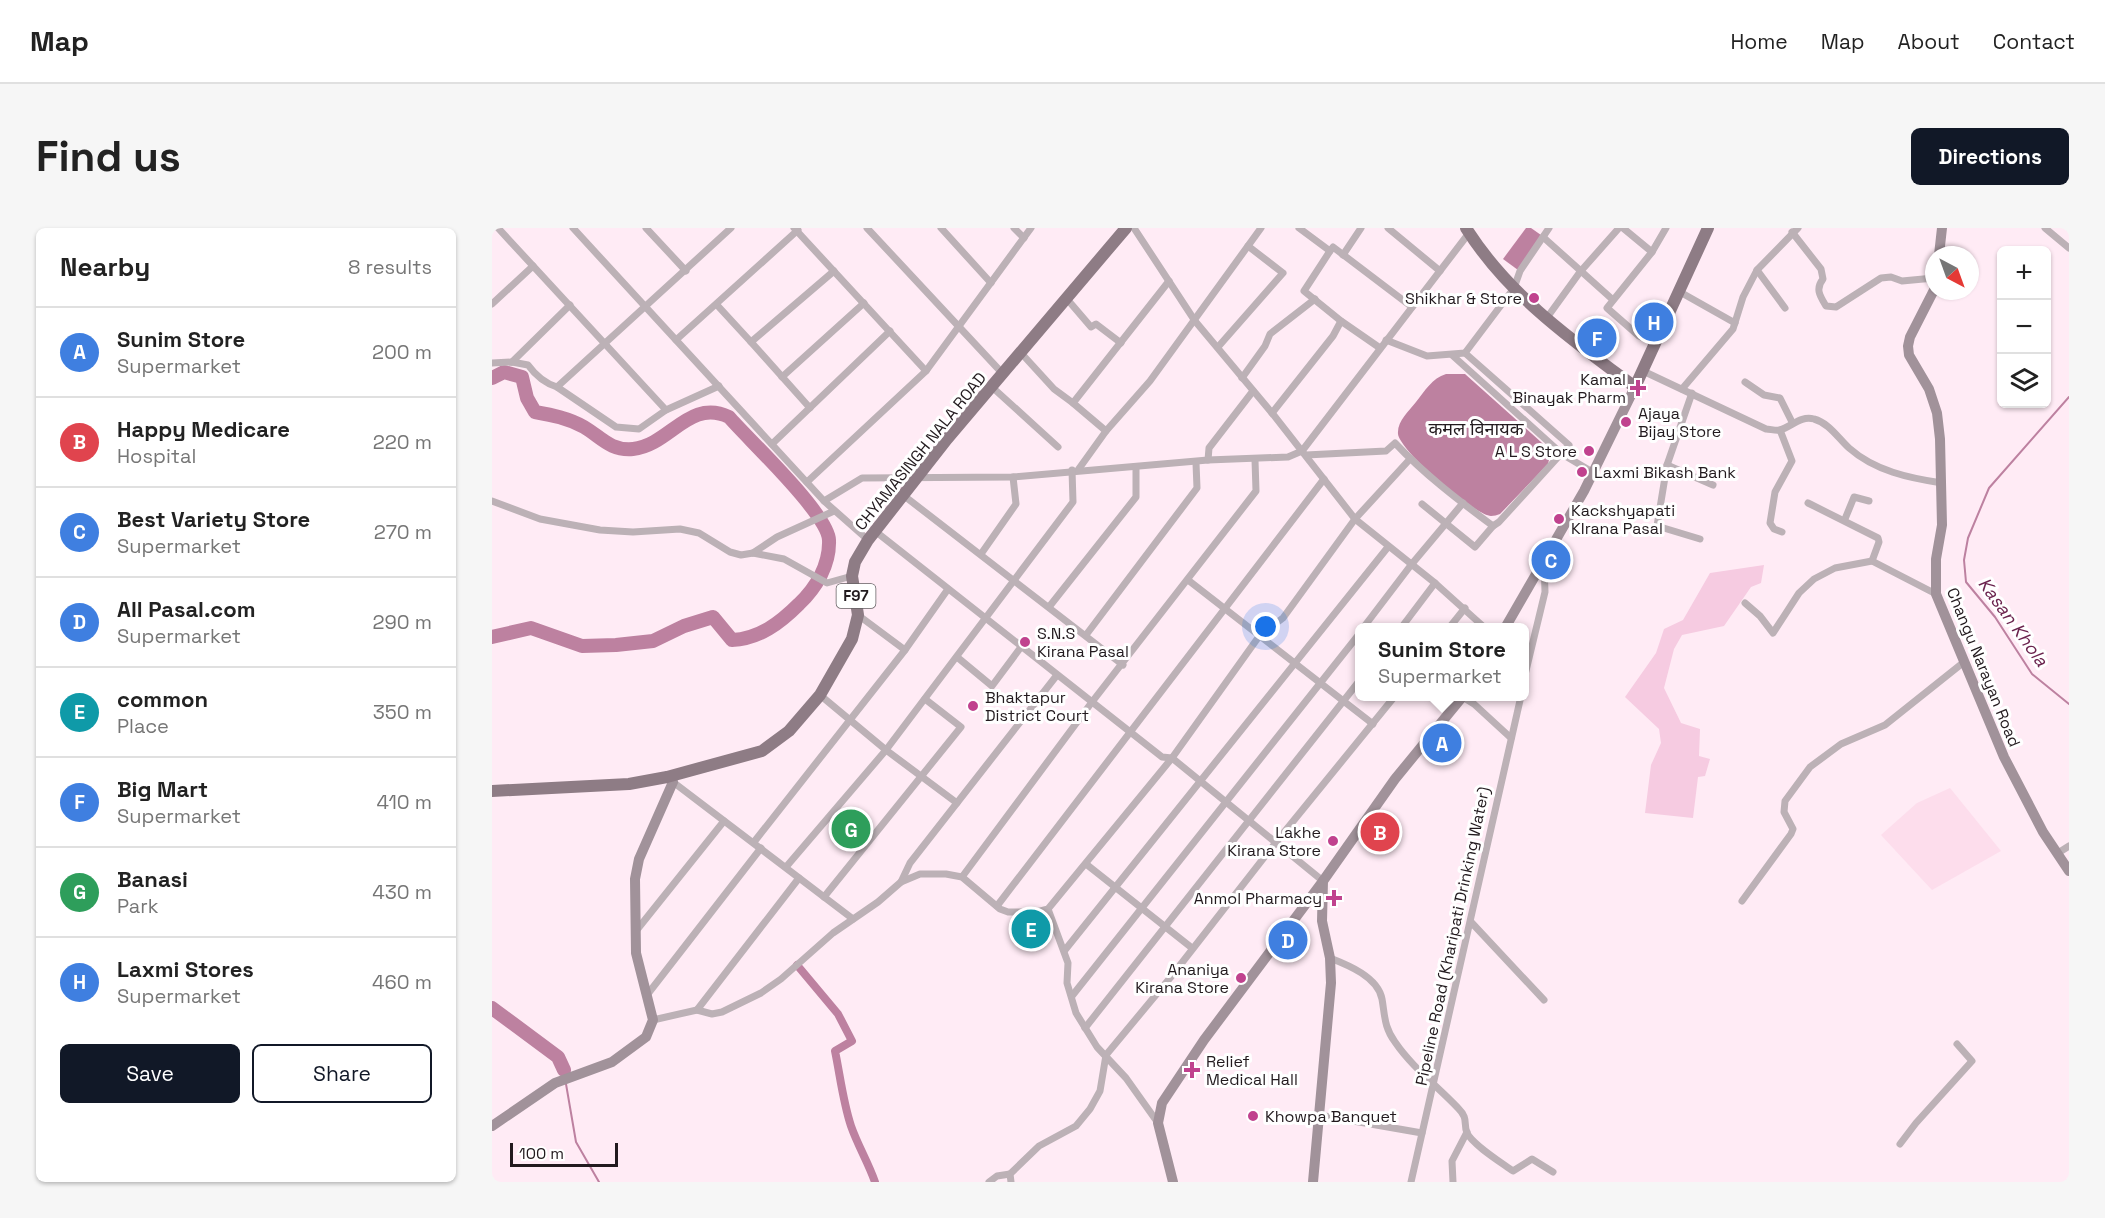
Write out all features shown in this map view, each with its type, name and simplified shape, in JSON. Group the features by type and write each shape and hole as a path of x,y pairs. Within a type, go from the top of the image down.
{"main road":[{"name":"CHYAMASINGH NALA ROAD","path":"852,576 855,562 915,478 1126,228"},
{"path":"1507,623 1594,473 1708,228"},
{"path":"1940,246 1942,228"},
{"path":"1468,231 1488,260 1546,319 1635,387"},
{"name":"Changu Narayan Road","path":"1930,300 1910,337 1908,346 1909,355 1929,389 1937,413 1942,483 1942,525 1935,567 1936,594 2007,765 2043,832 2069,872"},
{"name":"F97","path":"492,791 670,780 762,751 789,731 820,695 852,639 858,615 852,576"},
{"path":"1173,1182 1158,1122 1159,1111 1171,1088 1395,779 1459,701"},
{"path":"492,1125 555,1083 612,1062 633,1049 646,1036 653,1020 636,953 635,879 639,860 670,780"},
{"path":"1313,1182 1329,1012 1330,958 1322,912 1323,881"}],"street":[{"path":"492,231 497,228 606,342 666,410"},
{"path":"573,228 807,482 824,501 831,513 872,536 948,589 1162,757 1172,758 1226,800 1323,881"},
{"path":"557,387 731,228"},
{"path":"867,228 1003,374"},
{"path":"941,228 991,283"},
{"path":"1014,228 1024,238"},
{"path":"807,482 926,371 1031,228"},
{"path":"1134,228 1195,321 1272,413 1354,519 1435,583 1480,623"},
{"path":"786,867 886,750 1073,502 1075,470 1150,381 1261,228"},
{"path":"1299,228 1330,251"},
{"path":"1343,255 1361,228"},
{"path":"1388,228 1440,271"},
{"path":"1386,339 1427,356 1465,353 1514,288 1520,271 1549,228"},
{"path":"1546,319 1580,272 1621,228 1652,252"},
{"path":"1656,343 1639,336 1607,308 1652,252 1666,228"},
{"path":"2045,228 2069,248"},
{"path":"650,229 686,271"},
{"path":"676,340 797,229 926,371"},
{"path":"1682,389 1708,360 1735,323 1743,297 1757,270 1795,230 1821,269 1823,279 1819,284 1818,294 1826,306 1836,307 1881,278 1891,277 1902,281 1925,279"},
{"path":"1304,453 1468,231"},
{"path":"1543,237 1612,299"},
{"path":"1218,346 1282,273 1248,246"},
{"path":"1380,348 1341,321 1304,291 1333,247 1412,307"},
{"path":"492,304 533,266"},
{"path":"1757,270 1785,308"},
{"path":"751,342 834,271"},
{"path":"1073,403 1169,280"},
{"path":"1680,292 1735,323"},
{"path":"1067,299 1091,327 1096,324 1120,343"},
{"path":"1242,378 1265,346 1270,334 1315,299"},
{"path":"782,377 864,303"},
{"path":"717,304 810,408"},
{"path":"512,362 570,305"},
{"path":"1272,413 1333,336 1341,321"},
{"path":"771,444 890,332"},
{"path":"1422,504 1475,546 1493,525 1505,517 1569,445 1465,353"},
{"path":"1022,354 1054,389 1106,431"},
{"path":"1452,355 1562,454 1594,473"},
{"path":"492,363 512,362 528,365 535,375 557,387 606,421 627,430 639,429 666,410 718,386"},
{"path":"1643,371 1692,393 1751,424 1766,429 1780,430 1792,422 1812,418 1825,424 1850,450 1877,467 1911,478 1942,483"},
{"path":"1745,382 1764,395 1780,398 1792,422"},
{"path":"992,387 1058,447"},
{"path":"1208,460 1209,448 1253,391"},
{"path":"1692,393 1667,465 1657,526 1700,539"},
{"path":"1780,430 1792,461 1775,492 1770,523 1774,529 1782,532"},
{"path":"824,501 862,478 1013,477 1075,470 1196,463 1208,460 1288,458 1304,453 1386,451 1395,443 1410,459 1493,525"},
{"path":"653,1020 697,1010 712,1014 722,1012 761,993 902,882 920,874 962,877 997,906 1016,912 1048,909 1172,758 1260,635 1282,618 1354,519 1410,459"},
{"path":"962,877 1092,702 1256,491 1255,460"},
{"path":"1086,635 1197,488 1196,463"},
{"path":"1667,465 1713,485"},
{"path":"1049,607 1136,497 1136,467"},
{"path":"981,554 1016,504 1013,477"},
{"path":"997,906 1324,478"},
{"path":"903,495 1123,665"},
{"path":"1845,519 1854,497 1869,501"},
{"path":"492,501 540,519 600,530 633,532 680,529 699,533 730,552 741,555 753,553 783,559 827,584 852,576"},
{"path":"1366,623 1463,503"},
{"path":"1808,503 1845,519 1878,538 1879,543 1872,561"},
{"path":"753,553 777,537 813,523 831,513"},
{"path":"1065,950 1202,782 1388,547"},
{"path":"1745,603 1760,616 1773,633 1799,593 1814,579 1834,568 1872,561 1936,594"},
{"path":"1529,658 1545,592 1544,562"},
{"path":"1188,580 1373,724"},
{"path":"1404,623 1435,583"},
{"path":"754,842 905,650 948,589"},
{"path":"1452,623 1464,609"},
{"path":"858,615 905,650"},
{"path":"1072,996 1355,638"},
{"path":"957,657 992,686 1021,647"},
{"path":"1742,901 1791,834 1793,829 1785,812 1785,801 1810,767 1841,744 1886,725 1964,662"},
{"path":"902,882 910,863 1057,675"},
{"path":"1085,1028 1355,685"},
{"path":"820,695 886,750 957,803"},
{"path":"824,897 961,727 925,699"},
{"path":"989,1182 998,1176 1010,1174 1038,1146 1076,1126 1090,1109 1100,1091 1106,1055 1391,701"},
{"path":"1469,701 1511,738"},
{"name":"Pipeline Road (Kharipati Drinking Water)","path":"1411,1182 1471,922 1496,796 1520,701"},
{"path":"670,780 853,919"},
{"path":"635,933 724,821"},
{"path":"2058,853 2069,846"},
{"path":"647,995 761,848"},
{"path":"1086,864 1192,948"},
{"path":"697,1010 799,878"},
{"path":"1048,909 1065,950 1068,963 1067,983 1076,1013 1085,1028 1158,1122"},
{"path":"1471,922 1544,1000"},
{"path":"1330,958 1343,963 1373,983 1382,998 1383,1019 1387,1030 1405,1056 1464,1115 1467,1132 1452,1161 1453,1182"},
{"path":"1900,1143 1972,1061 1957,1044"},
{"path":"1319,1115 1422,1133"},
{"path":"1467,1132 1513,1171 1532,1159 1553,1172"},
{"path":"1010,1174 1011,1182"}],"shaded area":[{"path":"1526,228 1531,228 1541,235 1518,270 1503,259"},
{"path":"1446,374 1465,374 1551,451 1548,464 1500,514 1491,516 1482,513 1455,494 1411,454 1398,434 1401,421 1426,389"},
{"path":"1764,565 1761,583 1751,587 1724,626 1682,635 1674,649 1664,688 1681,723 1700,729 1699,756 1710,759 1705,776 1698,777 1693,818 1645,813 1651,765 1661,743 1659,729 1625,697 1656,653 1664,629 1683,620 1710,573"},
{"path":"1950,788 2001,851 1932,890 1881,835 1917,803"}],"waterway":[{"path":"492,378 504,372 522,377 527,398 535,412 572,421 618,448 633,449 646,446 702,413 715,413 729,417 786,477 816,513 829,540 824,567 811,591 777,623 751,637 732,640 713,617 684,626 653,641 616,645 582,646 531,628 492,637"},
{"name":"Kasan Khola","path":"2069,397 1989,488 1968,538 1964,560 1966,582 1995,617 2032,674 2069,704"},
{"path":"797,965 838,1014 852,1041 835,1051 851,1126 875,1182"},
{"path":"492,1008 558,1057 564,1070"},
{"path":"566,1084 576,1142 599,1182"}],"place":[{"name":"Shikhar & Store","path":"1534,298"},
{"name":"Laxmi Stores","path":"1654,322"},
{"name":"Big Mart","path":"1597,338"},
{"name":"Kamal Binayak Pharm","path":"1638,388"},
{"name":"Ajaya Bijay Store","path":"1626,422"},
{"name":"A L S Store","path":"1589,451"},
{"name":"Laxmi Bikash Bank","path":"1582,472"},
{"name":"Kackshyapati KIrana Pasal","path":"1559,519"},
{"name":"Best Variety Store","path":"1551,560"},
{"name":"S.N.S Kirana Pasal","path":"1025,642"},
{"name":"Bhaktapur District Court","path":"973,706"},
{"name":"Sunim Store","path":"1442,743"},
{"name":"Banasi","path":"851,829"},
{"name":"Happy Medicare","path":"1380,832"},
{"name":"Lakhe Kirana Store","path":"1333,841"},
{"name":"Anmol Pharmacy","path":"1334,898"},
{"name":"common","path":"1031,929"},
{"name":"All Pasal.com","path":"1288,940"},
{"name":"Ananiya Kirana Store","path":"1241,978"},
{"name":"Relief Medical Hall","path":"1192,1070"},
{"name":"Khowpa Banquet","path":"1253,1116"}],"district":[{"name":"कमल विनायक","path":"1476,429"}]}
